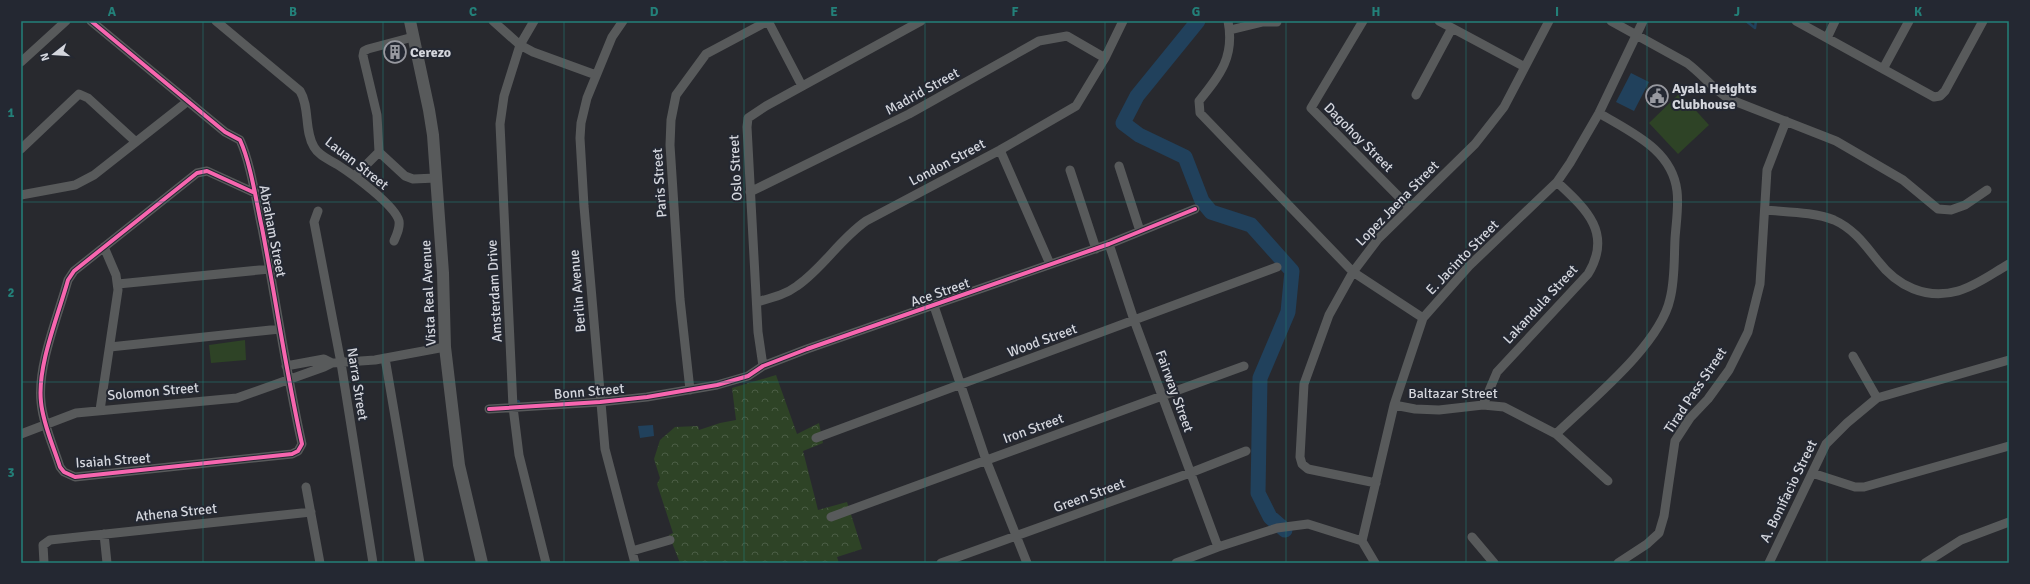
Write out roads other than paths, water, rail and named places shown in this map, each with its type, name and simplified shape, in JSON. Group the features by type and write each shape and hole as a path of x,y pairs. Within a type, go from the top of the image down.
{"street":[{"path":"21,62 66,21"},
{"name":"Abraham Street","path":"91,21 225,132 240,140 254,193 270,269 288,380 302,444"},
{"name":"Lauan Street","path":"216,21 300,91 304,100 314,147 320,154 355,176 396,215 399,220 399,229 394,241"},
{"name":"Vista Real Avenue","path":"410,21 429,110 443,273 445,347 459,465 482,563"},
{"path":"493,21 520,45 540,55 596,75"},
{"name":"Amsterdam Drive","path":"534,21 520,45 504,96 500,124 513,407 519,455 546,563"},
{"name":"Berlin Avenue","path":"623,21 612,37 587,98 581,123 580,138 584,206 605,449 635,563"},
{"path":"768,21 802,86"},
{"name":"Paris Street","path":"690,390 680,299 670,145 671,120 676,95 706,54 768,21"},
{"name":"Oslo Street","path":"763,366 758,332 750,192 747,127 748,118 802,86 921,21"},
{"name":"London Street","path":"757,302 779,296 796,287 807,278 850,232 866,221 1000,150 1076,106 1105,58 1123,21"},
{"name":"Dagohoy Street","path":"1363,21 1311,108 1409,208"},
{"path":"1439,21 1525,67"},
{"name":"Lopez Jaena Street","path":"1376,483 1308,469 1302,464 1300,457 1304,384 1329,315 1353,272 1378,239 1475,144 1504,108 1549,21"},
{"path":"1611,21 1687,63 1697,71 1713,89 1729,100 1836,141 1902,180 1938,209 1951,210 1965,204 1987,190"},
{"name":"E. Jacinto Street","path":"1362,541 1394,405 1424,318 1469,266 1557,182 1570,163 1599,113 1635,34 1643,21"},
{"path":"1796,21 1934,97 1940,96 1945,91 1983,21"},
{"path":"1826,38 1836,21"},
{"path":"1883,69 1909,21"},
{"path":"1276,22 1229,25 1227,60 1220,74 1199,101 1198,107 1200,113 1353,272 1424,318"},
{"path":"1416,95 1452,28"},
{"name":"Madrid Street","path":"750,192 909,114 1039,41 1067,36 1105,58"},
{"path":"413,37 364,51 363,56 377,114 379,152 404,176 413,179 436,178"},
{"path":"21,149 79,94 88,98 136,142"},
{"path":"21,194 74,185 94,175 188,101"},
{"path":"1556,434 1636,357 1656,331 1670,300 1674,272 1677,192 1675,179 1669,166 1651,145 1599,113"},
{"name":"Tirad Pass Street","path":"1618,563 1647,544 1659,532 1664,516 1675,441 1690,418 1708,399 1729,370 1748,332 1760,284 1767,170 1786,121"},
{"path":"1000,150 1050,264"},
{"path":"355,176 379,152"},
{"path":"1119,166 1140,231"},
{"path":"1070,170 1096,249"},
{"name":"Isaiah Street","path":"254,193 206,171 197,173 74,271 68,280 41,375 41,402 45,425 60,467 64,472 75,476 292,454 298,451 302,444"},
{"name":"Lakandula Street","path":"1483,405 1497,372 1588,274 1599,249 1596,234 1590,218 1582,205 1557,182"},
{"name":"Ace Street","path":"690,390 717,385 748,376 763,366 850,334 1096,249 1195,209"},
{"path":"1765,210 1806,214 1834,220 1863,240 1892,277 1904,286 1920,292 1937,293 1958,291 2009,264"},
{"name":"Narra Street","path":"318,211 314,222 336,363 373,563"},
{"name":"Fairway Street","path":"1109,244 1134,320 1218,547"},
{"path":"100,410 117,309 118,284 104,247"},
{"name":"Wood Street","path":"816,438 1277,267"},
{"path":"118,284 270,269"},
{"path":"934,306 986,460 1027,563"},
{"path":"110,347 280,329"},
{"path":"286,366 324,359 336,363 385,358 445,347"},
{"path":"1853,356 1877,398"},
{"path":"385,358 420,563"},
{"name":"A. Bonifacio Street","path":"1769,563 1826,444 1846,423 1877,398 2009,360"},
{"name":"Solomon Street","path":"21,434 76,413 237,398 336,363"},
{"name":"Iron Street","path":"831,517 1244,366"},
{"name":"Bonn Street","path":"489,409 600,402 690,390"},
{"name":"Baltazar Street","path":"1394,405 1415,409 1439,410 1483,405 1504,407 1556,434 1608,482"},
{"path":"1812,473 1854,487 1864,487 2009,446"},
{"name":"Green Street","path":"941,563 1190,474 1246,451"},
{"path":"306,488 320,563"},
{"name":"Athena Street","path":"44,563 43,548 45,542 60,539 311,512"},
{"path":"1925,563 1961,540 2009,522"},
{"path":"1176,563 1218,547 1277,528 1308,524 1362,541 1375,563"},
{"path":"104,534 107,563"},
{"path":"1472,537 1494,563"},
{"path":"632,551 670,540"}],"water":[{"path":"1631,73 1649,82 1634,111 1616,102"},
{"path":"653,425 654,436 640,438 638,426"}],"waterway":[{"path":"1198,21 1137,96 1123,123 1139,135 1185,157 1202,201 1211,212 1251,225 1292,271 1288,312 1260,378 1258,493 1270,517 1285,530"},
{"path":"1746,21 1755,28 1756,21"}],"place":[{"name":"Cerezo","path":"395,52"},
{"name":"Ayala Heights Clubhouse","path":"1657,96"}]}
